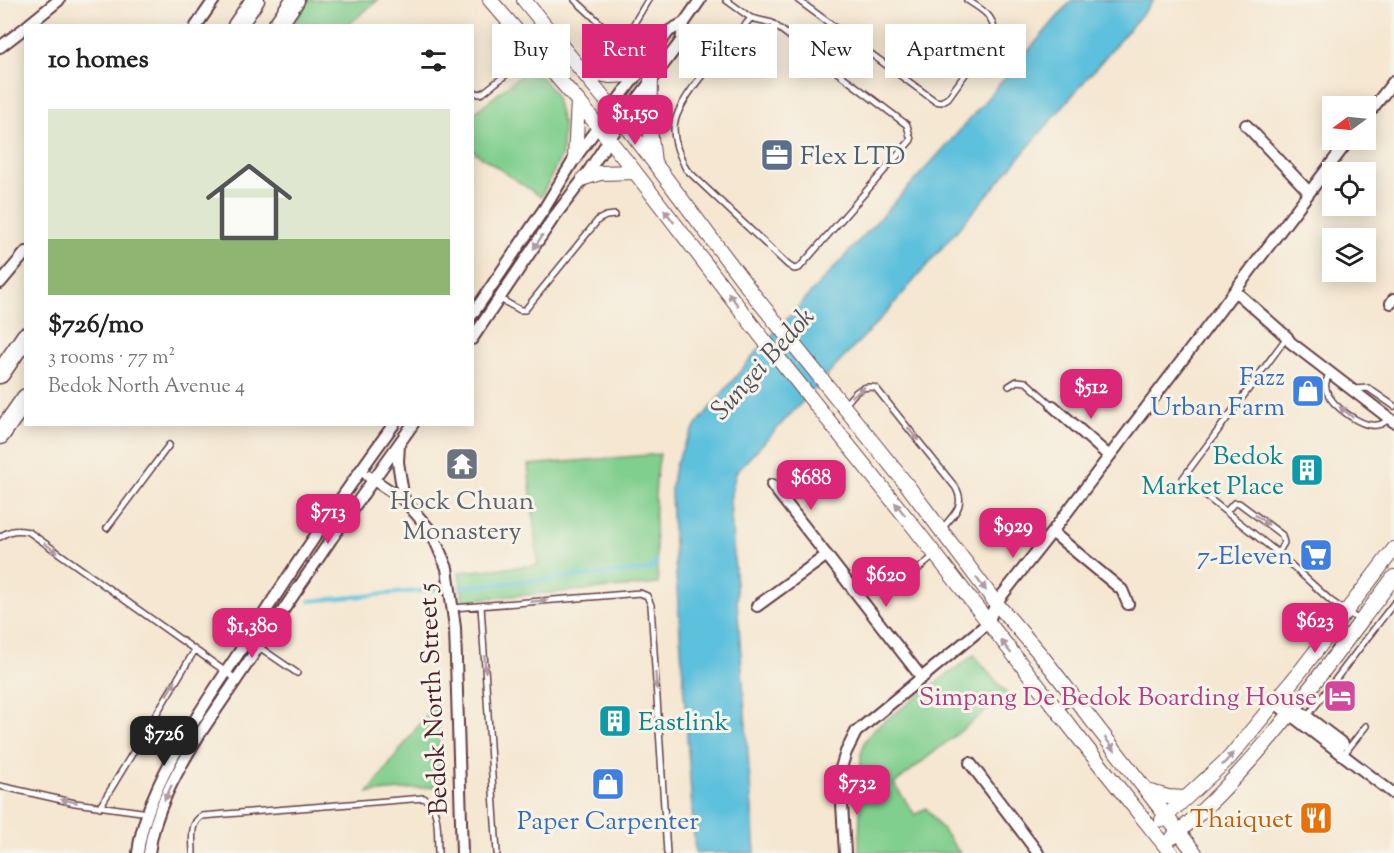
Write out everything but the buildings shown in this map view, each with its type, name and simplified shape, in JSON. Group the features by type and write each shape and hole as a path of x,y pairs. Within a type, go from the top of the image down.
{"main road":[{"path":"238,24 255,0"},
{"path":"278,24 295,0"},
{"path":"0,374 24,339"},
{"path":"0,435 24,401"}],"street":[{"path":"28,24 58,0"},
{"path":"197,24 214,0"},
{"path":"490,0 511,24"},
{"path":"524,0 622,120 776,324 826,383 996,603 1041,655 1196,853"},
{"path":"474,336 622,120 681,41 684,23 700,0"},
{"path":"667,34 684,23"},
{"path":"0,47 24,28"},
{"path":"558,78 610,140 762,338 1168,848 1179,832 1242,771 1394,578"},
{"path":"474,312 544,209 574,158 633,78"},
{"path":"651,80 650,129 654,163"},
{"path":"1376,104 1394,81"},
{"path":"574,158 578,101"},
{"path":"1246,125 1309,192"},
{"path":"845,853 840,771 856,732 988,623 996,603 1341,150"},
{"path":"584,178 600,173 635,172"},
{"path":"0,283 24,254"},
{"path":"1233,294 1287,340 1392,420"},
{"path":"1053,406 1109,456"},
{"path":"149,853 153,813 171,760 226,672 393,426"},
{"path":"138,853 140,841 153,813 180,765 258,646 412,426"},
{"path":"399,444 398,462 404,500"},
{"name":"Bedok North Street 5","path":"360,471 404,500 431,531 447,568 453,608 462,853"},
{"path":"772,485 922,678"},
{"path":"1052,532 1122,590 1128,604"},
{"path":"1151,829 1230,757 1393,552"},
{"path":"757,606 827,555"},
{"path":"1278,699 1394,786"},
{"path":"1346,751 1394,794"},
{"path":"970,763 1038,853"},
{"path":"1147,790 1168,797 1185,798"}],"lane":[{"path":"575,0 614,36 623,37 627,35 648,0"},
{"path":"726,0 751,18 772,23 907,125 911,135 910,141 799,268 794,269 686,169 676,149 673,127 677,112 694,86 751,18"},
{"path":"798,0 935,101 941,102 948,98 994,31 989,15 967,0"},
{"path":"474,92 483,93 502,78"},
{"path":"500,299 520,310 525,310 598,220 615,215"},
{"path":"1287,340 1183,478 1278,553 1322,593 1360,621"},
{"path":"1330,372 1325,382 1327,392 1344,411 1369,425 1379,425 1392,420"},
{"path":"1009,386 1017,381 1026,382 1053,406"},
{"path":"844,406 862,387 876,388 956,488 960,496 960,505 941,530"},
{"path":"1352,389 1368,388 1394,406"},
{"path":"107,528 170,446"},
{"path":"1226,512 1234,504 1239,503 1282,535 1284,543 1278,553"},
{"path":"0,537 9,531 29,532 236,679"},
{"path":"917,570 936,555"},
{"path":"1379,568 1394,578"},
{"path":"453,608 640,593 647,596 651,605 667,853"},
{"path":"1305,720 1394,603"},
{"path":"481,606 497,853"},
{"path":"258,646 297,673"},
{"path":"100,807 195,650"},
{"path":"1057,711 1074,698"},
{"path":"1346,751 1366,726"},
{"path":"0,786 100,807 153,813"},
{"path":"194,853 194,826 202,816 424,798 435,810 438,853"}],"green space":[{"path":"309,0 378,0 349,24 293,24"},
{"path":"517,78 542,78 555,94 563,126 562,154 541,197 474,152 474,113"},
{"path":"660,454 655,502 658,584 463,600 459,572 538,565 528,465"},
{"path":"974,655 1007,694 894,784 915,815 926,808 960,853 859,853 861,754 865,741 875,728"},
{"path":"437,701 441,786 368,793"}],"water":[{"name":"Sungei Bedok","path":"1072,0 1154,0 887,312 736,472 730,500 755,853 695,853 672,516 671,490 675,466 685,443 697,424 752,357 948,144 1005,78 1026,78 1026,53"}],"waterway":[{"path":"460,587 649,570 657,562"},
{"path":"309,601 441,589"}],"place":[{"name":"Flex LTD","path":"777,155"},
{"name":"Fazz Urban Farm","path":"1308,391"},
{"name":"Hock Chuan Monastery","path":"462,464"},
{"name":"Bedok Market Place","path":"1307,470"},
{"name":"7-Eleven","path":"1316,555"},
{"name":"Simpang De Bedok Boarding House","path":"1340,696"},
{"name":"Eastlink","path":"615,721"},
{"name":"Paper Carpenter","path":"608,784"},
{"name":"Thaiquet","path":"1316,818"}]}
